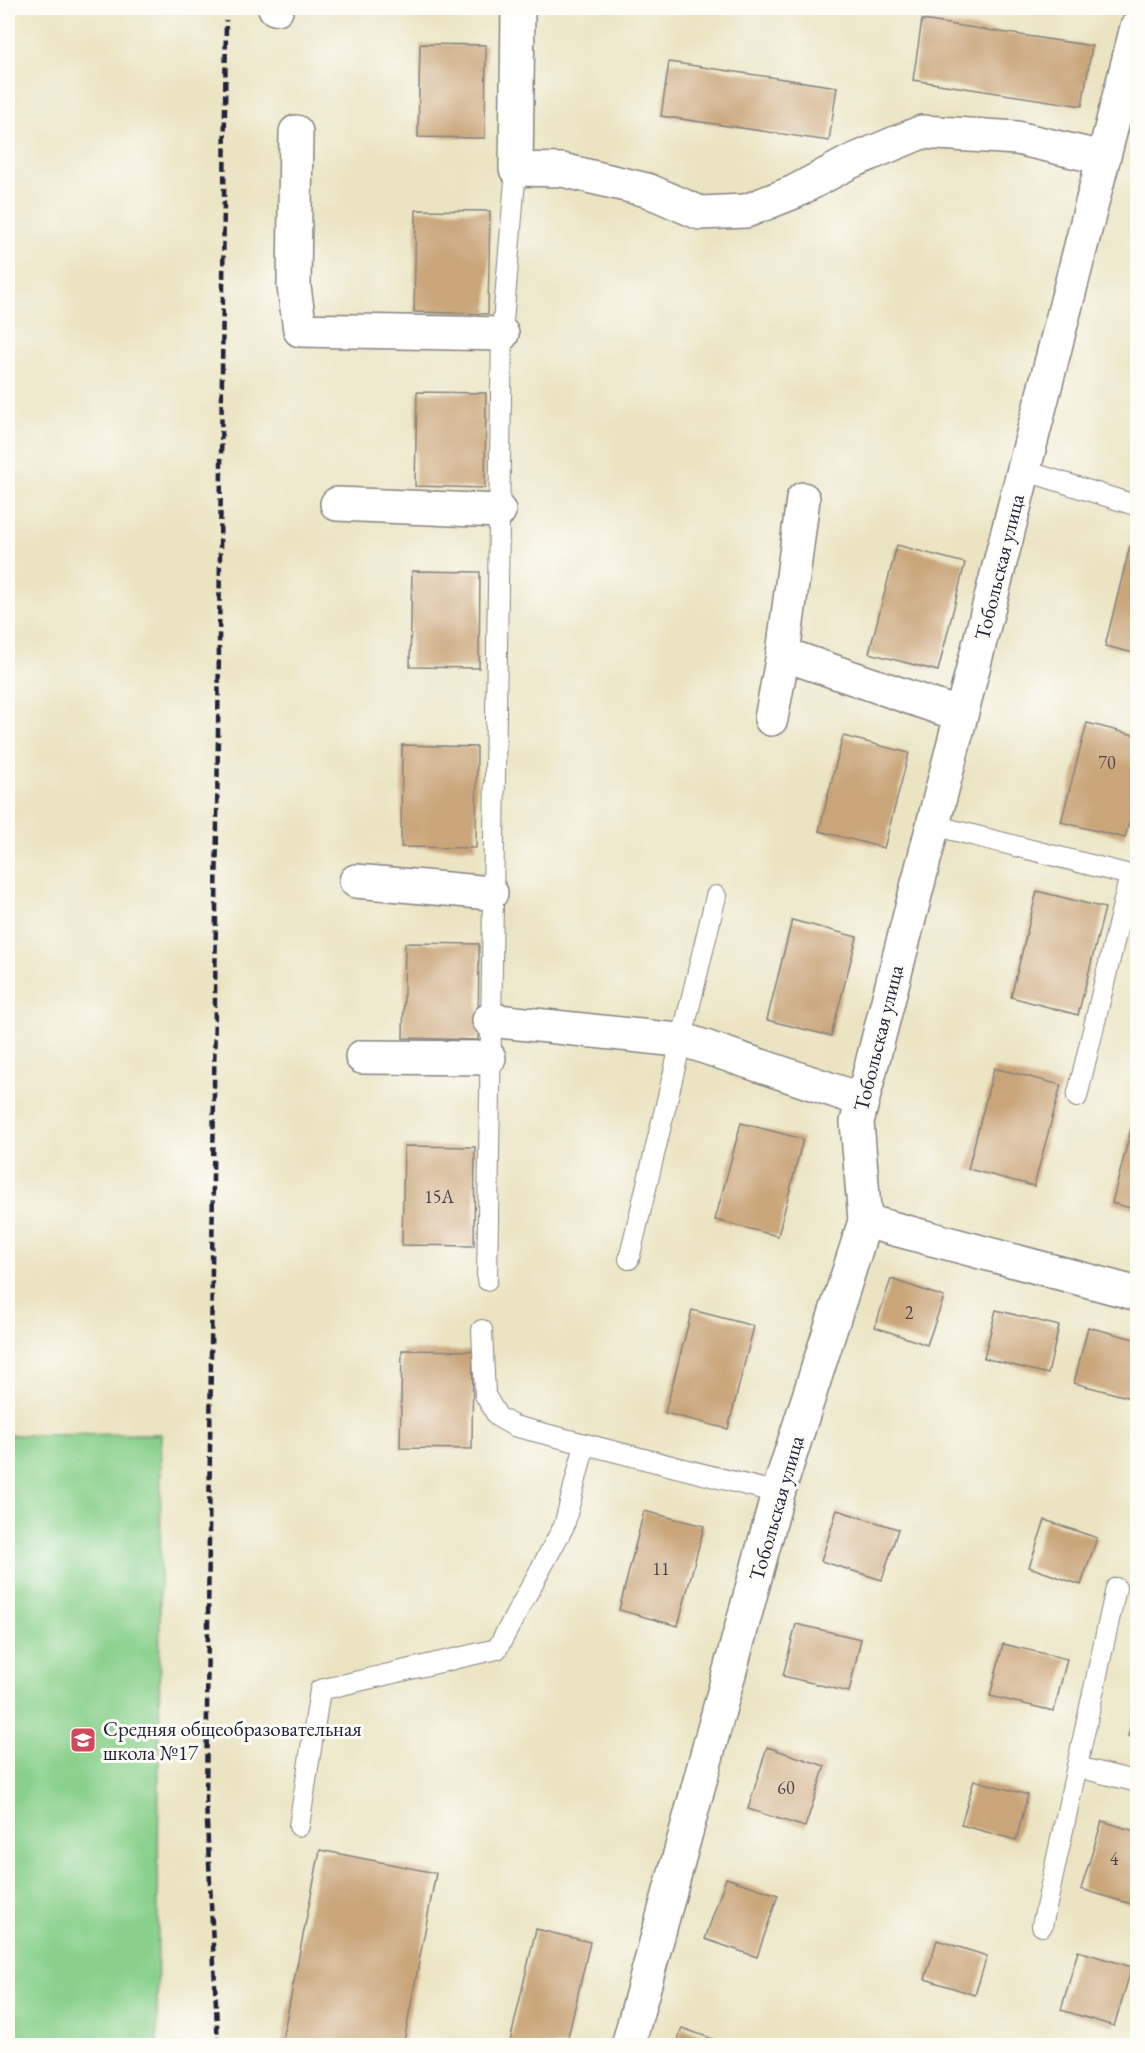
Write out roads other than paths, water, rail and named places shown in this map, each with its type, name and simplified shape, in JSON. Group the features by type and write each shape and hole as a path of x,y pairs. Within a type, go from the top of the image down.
{"street":[{"path":"518,8 516,169 562,170 647,190 700,213 746,211 794,192 850,162 922,132 1017,138 1103,158"},
{"name":"Тобольская улица","path":"628,2046 778,1493 865,1221 857,1122 862,1100 1137,27"},
{"path":"296,132 294,287 300,330 502,334"},
{"path":"771,718 783,654 803,499"},
{"path":"337,504 499,511"},
{"path":"783,654 961,714"},
{"path":"356,881 492,893"},
{"path":"489,1020 687,1041 862,1100"},
{"path":"362,1057 489,1058"},
{"path":"865,1221 1137,1294"}],"lane":[{"path":"487,1280 489,1020 502,334 516,169"},
{"path":"1023,470 1137,506"},
{"path":"933,825 1130,875 1077,1097"},
{"path":"630,1259 716,896"},
{"path":"482,1330 485,1395 498,1417 514,1426 778,1493"},
{"path":"299,1826 320,1690 497,1649 564,1526 585,1444"},
{"path":"1042,1926 1116,1588"},
{"path":"1077,1767 1137,1782"}],"railway":[{"path":"218,2046 206,1802 226,20"}],"place":[{"name":"Средняя общеобразовательная школа №17","path":"83,1740"}]}
